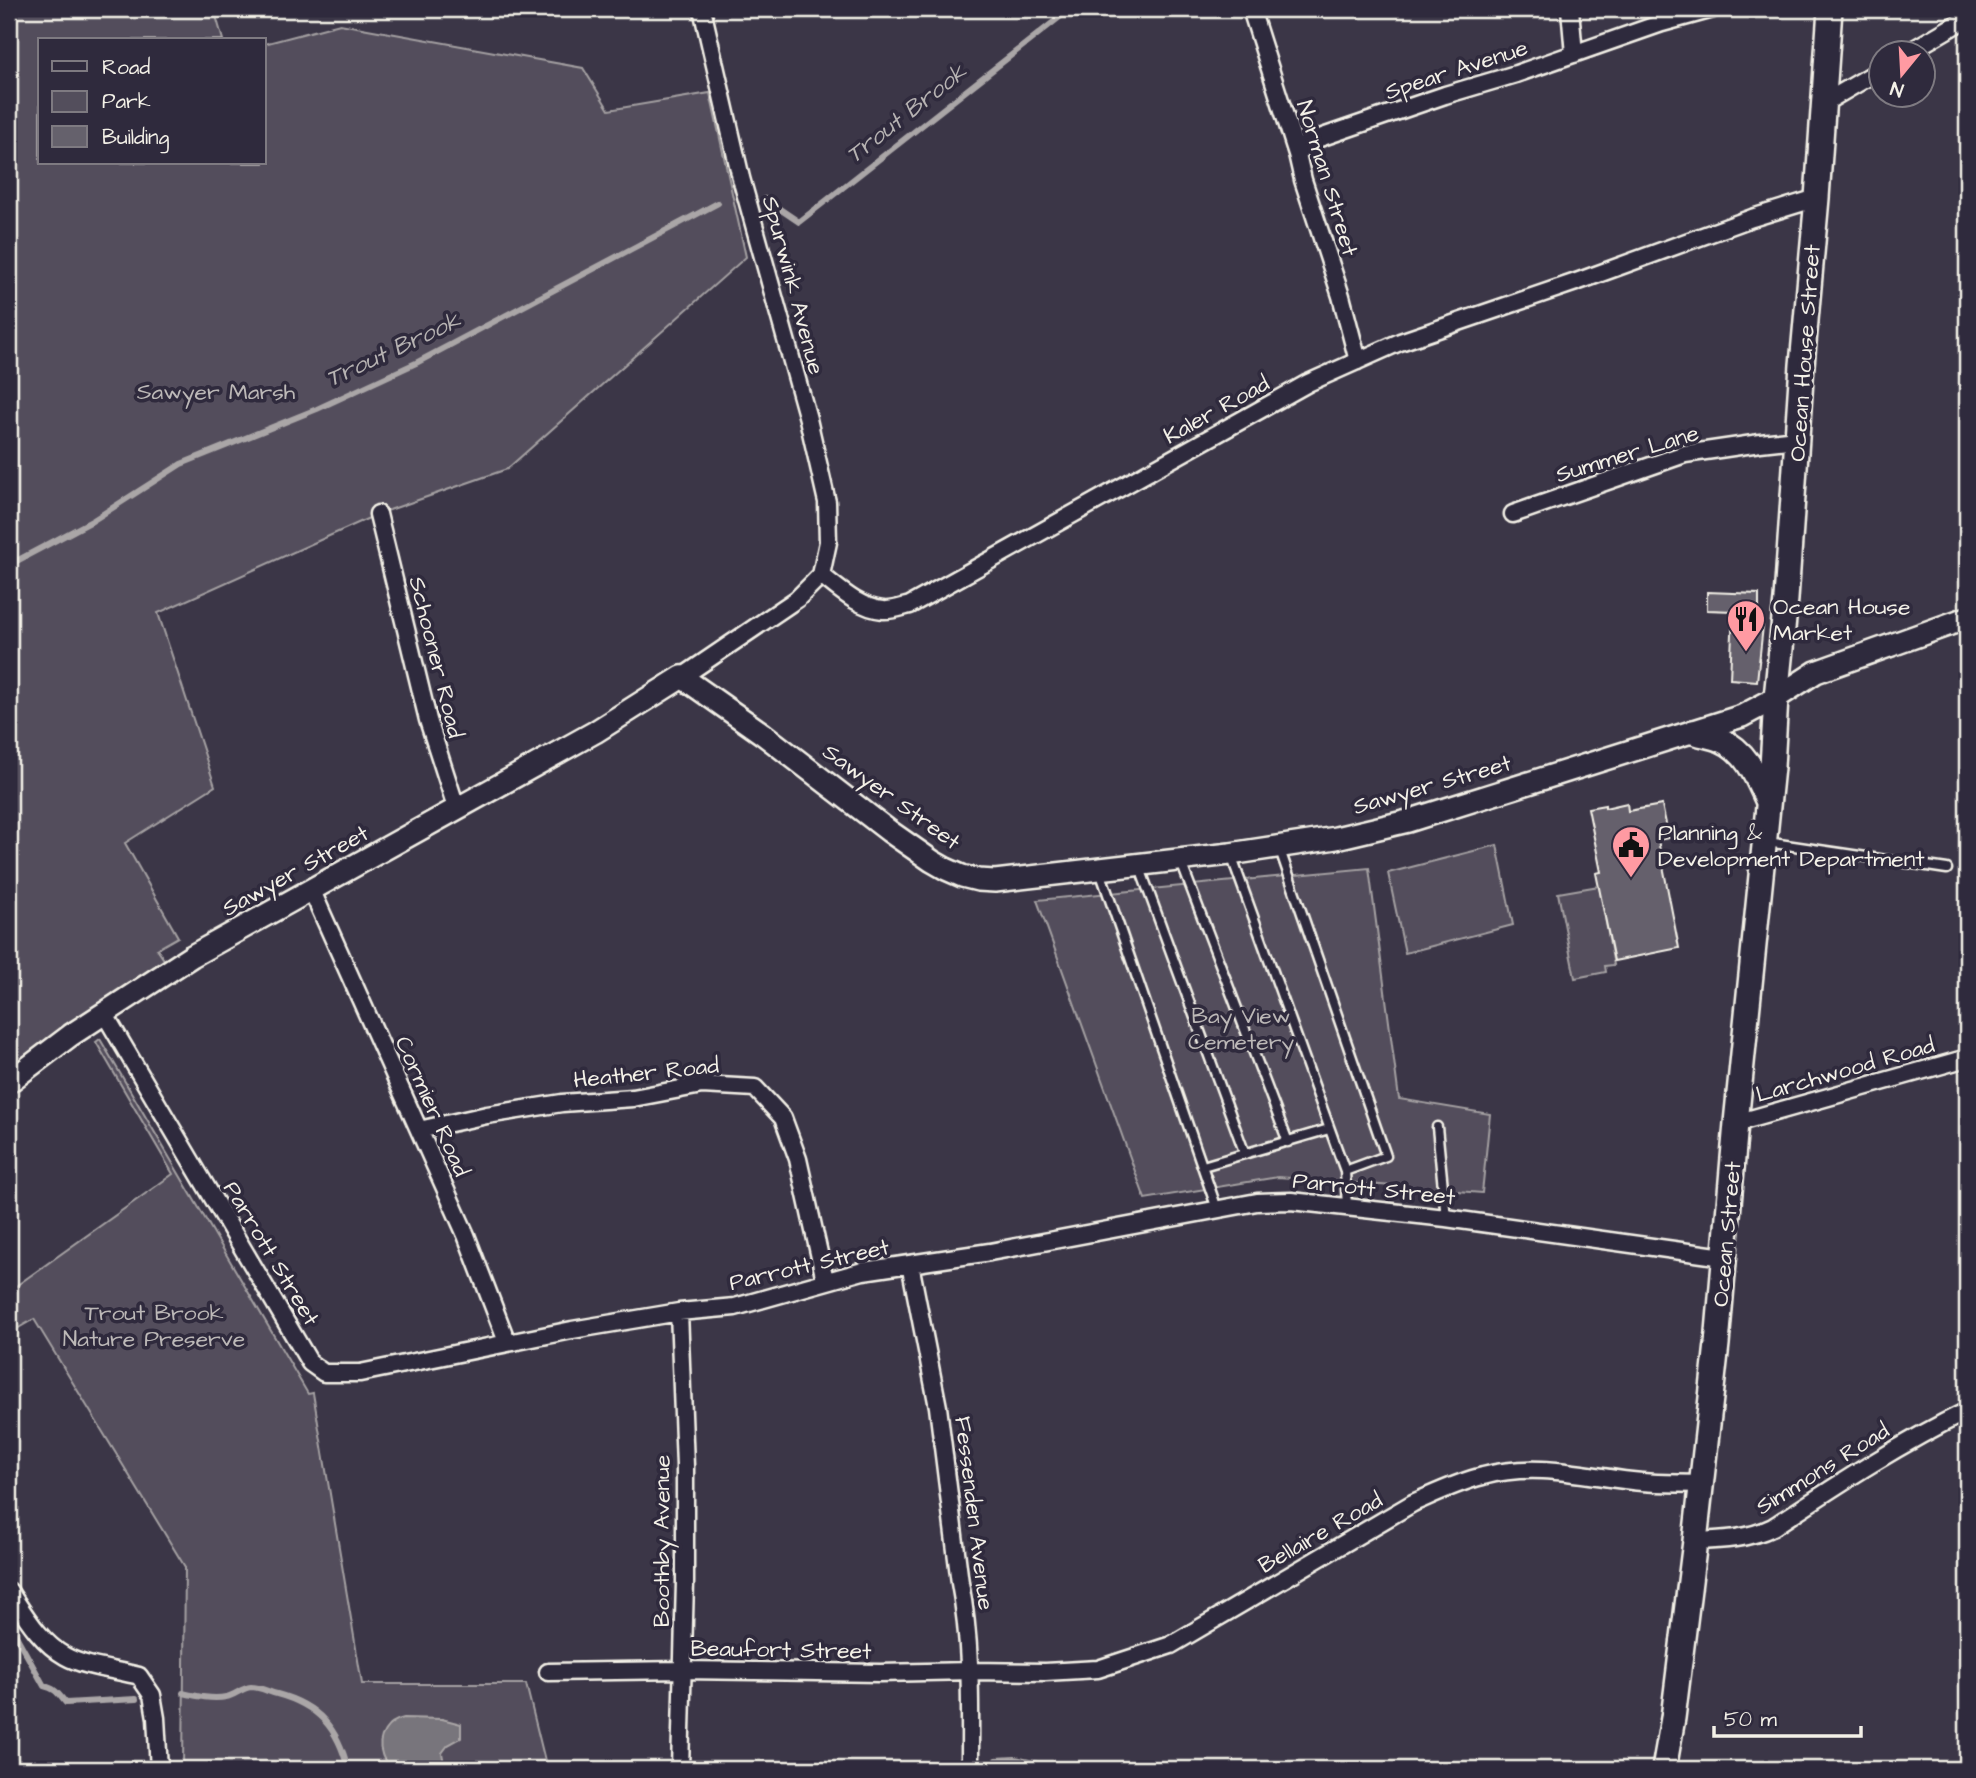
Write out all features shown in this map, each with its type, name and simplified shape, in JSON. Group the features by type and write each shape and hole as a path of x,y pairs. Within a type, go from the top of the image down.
{"main road":[{"name":"Ocean House Street","path":"1776,698 1784,631 1830,9"},
{"name":"Ocean Street","path":"1664,1769 1673,1718 1717,1345 1776,698"},
{"path":"1693,732 1722,740 1739,752 1752,767 1768,803"}],"street":[{"name":"Spurwink Avenue","path":"702,9 739,169 808,419 827,502 828,542 821,575"},
{"name":"Norman Street","path":"1251,9 1341,296 1358,361"},
{"path":"1570,9 1574,54"},
{"name":"Spear Avenue","path":"1297,154 1308,142 1661,23 1713,9"},
{"path":"1933,38 1967,18"},
{"path":"1824,103 1868,77"},
{"name":"Kaler Road","path":"821,575 847,596 865,604 884,610 910,605 1308,383 1399,342 1579,281 1752,218 1817,198"},
{"name":"Summer Lane","path":"1513,514 1685,454 1797,439"},
{"name":"Schooner Road","path":"378,514 428,720 457,810"},
{"path":"682,677 797,599 821,575"},
{"name":"Sawyer Street","path":"9,1082 71,1035 192,956 596,732 682,677 763,734 889,831 946,869 978,880 995,881 1279,847 1336,838 1408,821 1742,716 1816,672 1967,618"},
{"name":"Cormier Road","path":"312,891 466,1235 507,1342"},
{"name":"Parrott Street","path":"104,1013 310,1363 324,1373 360,1373 507,1342 679,1312 735,1307 863,1270 990,1252 1257,1202 1291,1201 1446,1218 1724,1257"},
{"name":"Larchwood Road","path":"1736,1123 1967,1058"},
{"name":"Heather Road","path":"418,1130 562,1103 633,1098 702,1085 755,1088 783,1118 798,1159 825,1280"},
{"name":"Fessenden Avenue","path":"910,1264 939,1407 964,1606 971,1671 970,1769"},
{"name":"Boothby Avenue","path":"679,1312 685,1479 680,1769"},
{"name":"Simmons Road","path":"1695,1541 1755,1535 1773,1527 1877,1459 1967,1411"},
{"name":"Bellaire Road","path":"971,1671 1045,1672 1098,1669 1171,1645 1413,1503 1449,1486 1485,1475 1538,1469 1572,1471 1642,1482 1701,1484"},
{"path":"9,1591 40,1636 66,1657 139,1676 152,1695 159,1769"},
{"name":"Beaufort Street","path":"548,1672 971,1671"}],"lane":[{"path":"1765,841 1947,869"},
{"path":"1279,847 1387,1156 1345,1171"},
{"path":"1230,854 1345,1171 1347,1207"},
{"path":"1180,859 1288,1142"},
{"path":"1139,864 1245,1154"},
{"path":"1099,870 1217,1209"},
{"path":"1437,1127 1446,1218"},
{"path":"1203,1166 1329,1129"}],"green space":[{"name":"Sawyer Marsh","path":"9,9 214,9 222,38 38,38 38,164 266,164 266,43 340,24 583,68 609,110 710,93 746,257 507,469 378,514 158,613 215,786 125,843 178,937 157,949 171,970 9,1082"},
{"path":"1497,845 1513,925 1405,953 1388,873"},
{"name":"Bay View Cemetery","path":"1369,868 1399,1099 1490,1114 1482,1193 1278,1177 1145,1199 1037,900"},
{"path":"1599,886 1614,965 1605,966 1606,972 1575,978 1558,893"},
{"name":"Trout Brook Nature Preserve","path":"100,1039 308,1394 313,1393 362,1684 526,1684 547,1769 183,1769 185,1567 34,1319 15,1330 9,1320 9,1291 173,1174 96,1042"}],"shaded area":[{"path":"404,1718 442,1719 461,1724 461,1738 448,1745 442,1753 445,1769 390,1769 382,1754 382,1736 388,1726"}],"building":[{"path":"1707,592 1759,594 1759,626 1763,626 1757,681 1730,679 1733,611 1707,610"},
{"name":"Planning & Development Department","path":"1627,803 1628,811 1662,805 1669,838 1658,840 1679,948 1614,961 1596,873 1601,872 1588,808 1605,805 1605,808"}],"waterway":[{"name":"Trout Brook","path":"765,199 799,222 1070,9"},
{"name":"Trout Brook","path":"9,565 92,521 181,464 317,409 416,363 718,203"},
{"name":"Trout Brook","path":"9,1623 44,1686 55,1690 66,1703 136,1699"},
{"name":"Trout Brook","path":"183,1693 221,1698 251,1687 291,1699 324,1720 344,1754 348,1769"},
{"name":"Trout Brook","path":"996,1760 1015,1759 1061,1769"},
{"name":"Trout Brook","path":"935,1769 951,1763"}],"place":[{"name":"Ocean House Market","path":"1746,653"},
{"name":"Planning & Development Department","path":"1631,879"}]}
